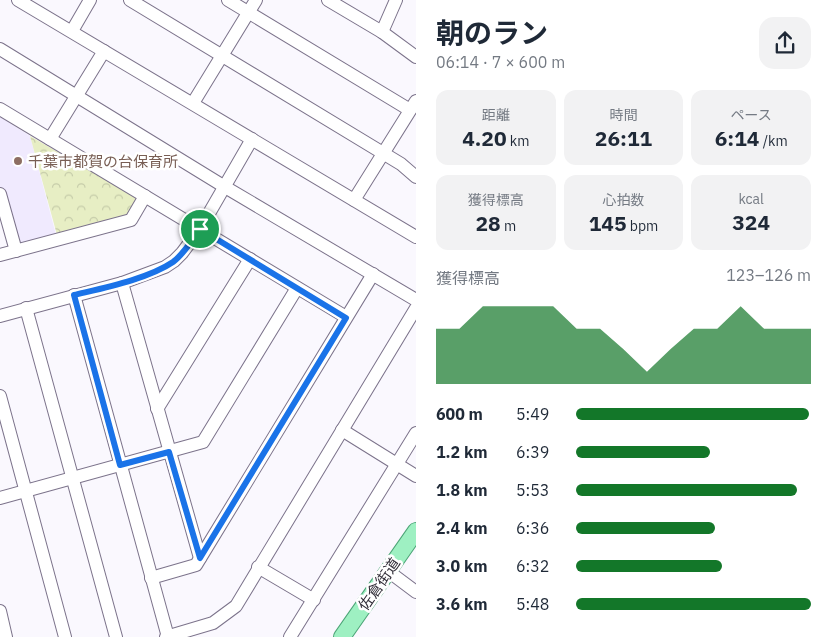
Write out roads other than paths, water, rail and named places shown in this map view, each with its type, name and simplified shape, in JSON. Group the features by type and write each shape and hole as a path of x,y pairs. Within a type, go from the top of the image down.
{"main road":[{"name":"佐倉街道","path":"342,637 416,531"}],"street":[{"path":"18,0 416,237"},
{"path":"72,31 90,0"},
{"path":"130,0 384,153 401,164 416,178"},
{"path":"228,0 413,106 354,200"},
{"path":"193,103 256,0"},
{"path":"328,0 382,32 416,57"},
{"path":"382,32 396,0"},
{"path":"0,50 224,187 416,300"},
{"path":"50,139 104,51"},
{"path":"0,109 346,318"},
{"path":"0,316 122,282 164,267 174,261 182,254 200,229 252,139"},
{"path":"0,194 16,251"},
{"path":"0,255 131,220 146,196"},
{"path":"157,409 250,259"},
{"path":"151,578 196,565 373,274"},
{"path":"122,282 200,558"},
{"path":"0,498 203,442 297,288"},
{"path":"74,295 167,637 212,623 236,606 416,308"},
{"path":"26,308 116,637"},
{"path":"0,396 65,637"},
{"path":"342,430 416,476"},
{"path":"290,637 416,433"},
{"path":"258,567 314,600"},
{"path":"388,571 416,591"},
{"path":"0,611 6,637"}],"place":[{"name":"千葉市都賀の台保育所","path":"18,161"}]}
